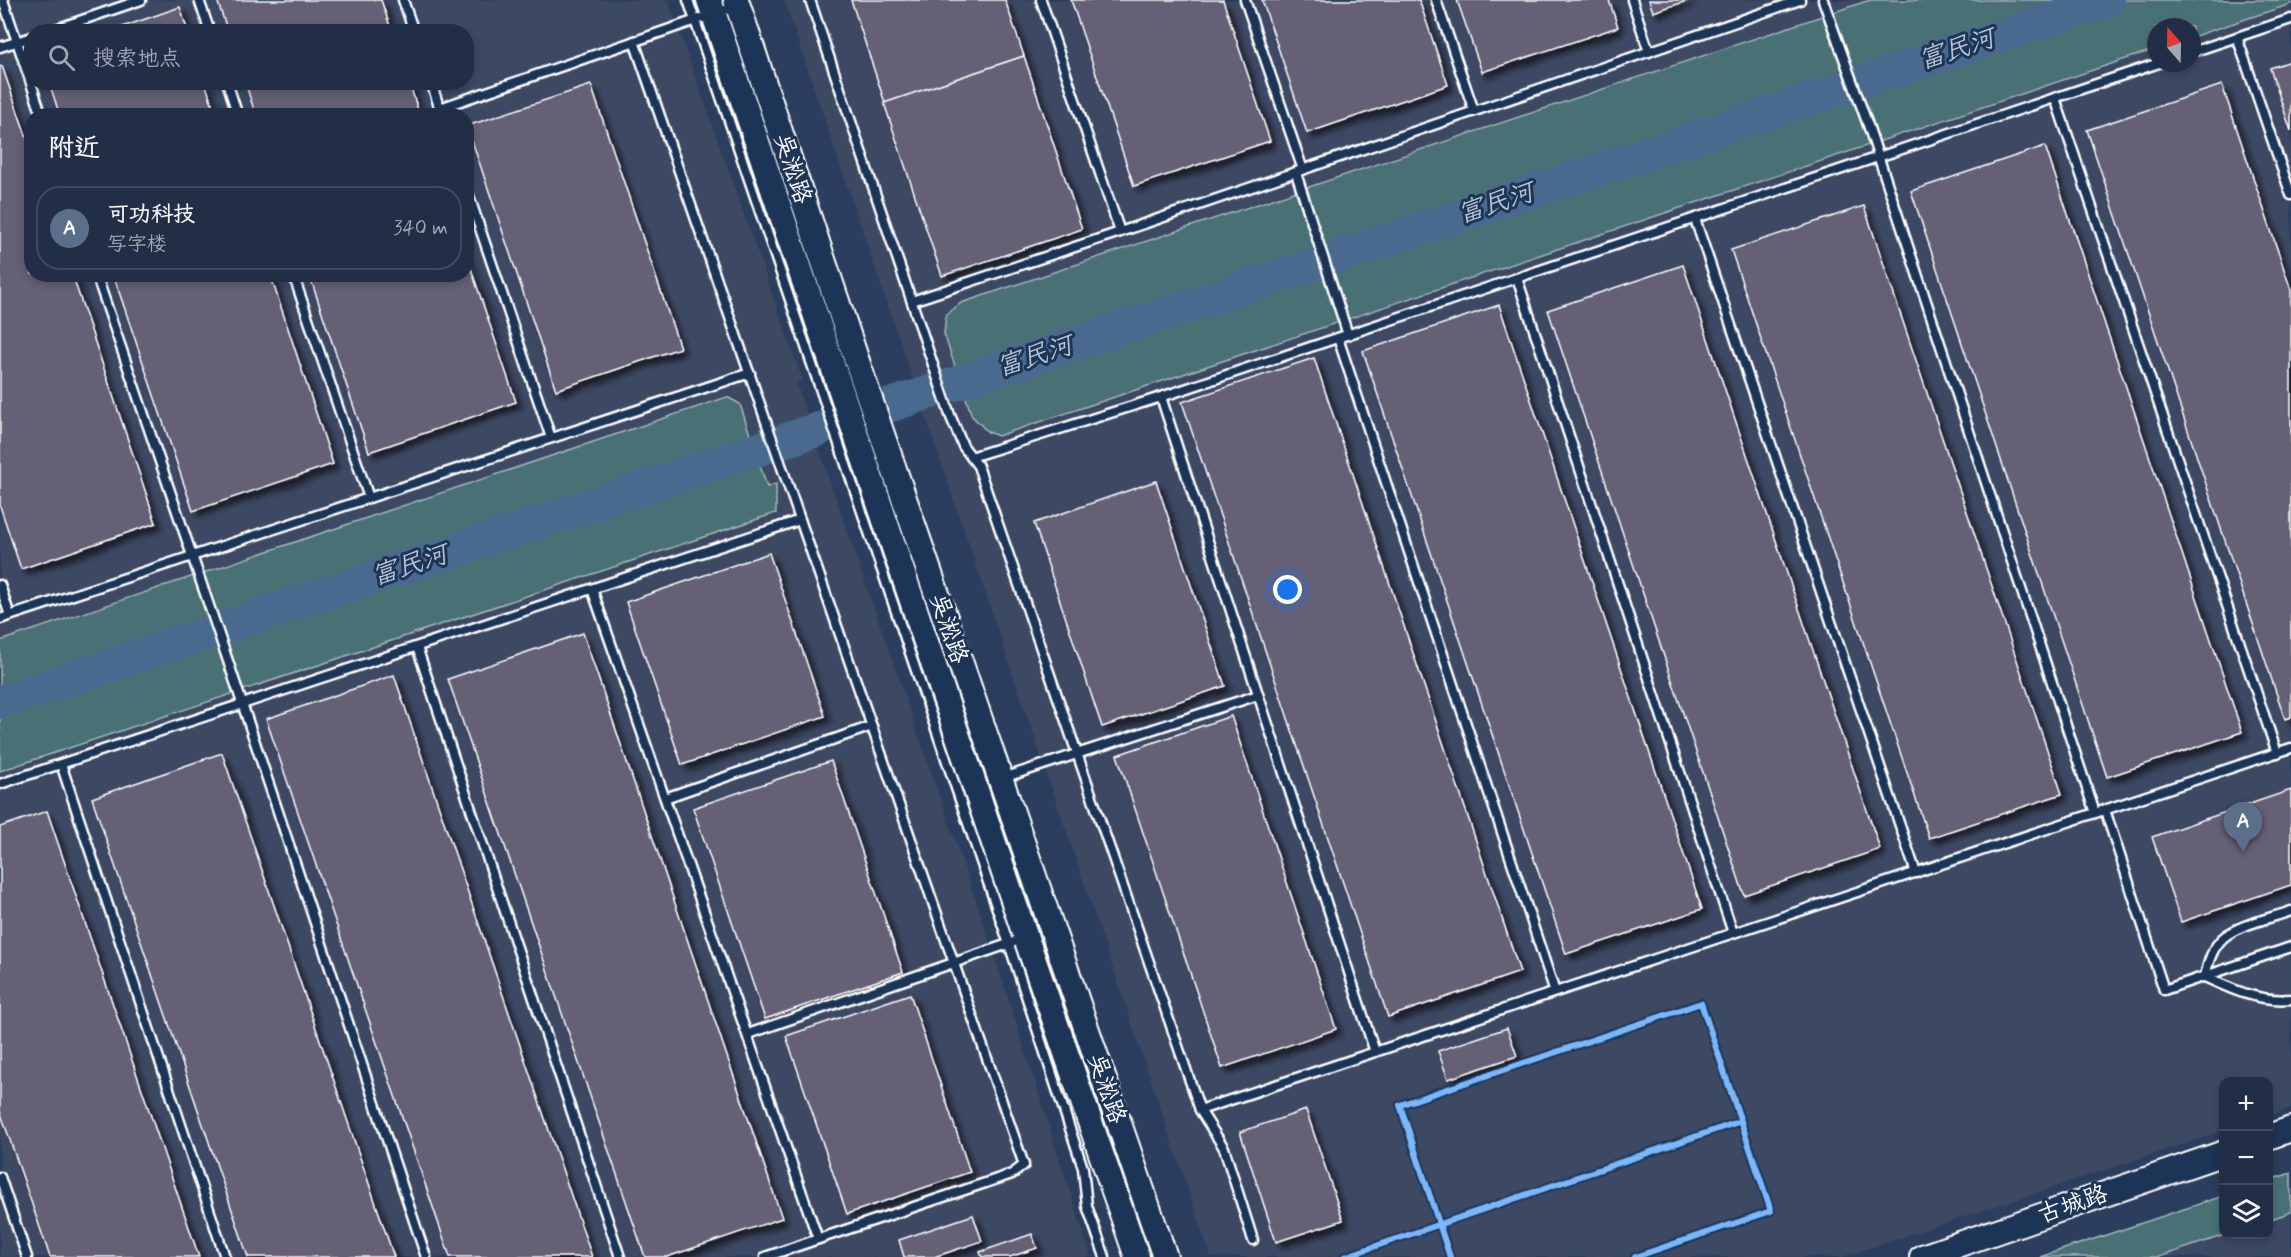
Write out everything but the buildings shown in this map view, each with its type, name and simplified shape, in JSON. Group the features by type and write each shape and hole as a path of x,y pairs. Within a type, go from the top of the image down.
{"main road":[{"name":"吴淞路","path":"737,3 862,379 1000,779 1033,936 1165,1257"},
{"name":"吴淞路","path":"706,11 1033,936 1137,1257"},
{"path":"2273,1135 2291,1129"},
{"path":"2273,1151 2291,1145"},
{"name":"古城路","path":"1922,1257 2219,1154"},
{"name":"古城路","path":"1960,1257 2219,1169"}],"lane":[{"path":"3,0 24,63"},
{"path":"70,24 141,0"},
{"path":"199,0 207,24"},
{"path":"404,0 412,24"},
{"path":"688,0 706,11"},
{"path":"810,0 950,415 963,446 978,466 1200,1110 1224,1148 1253,1240"},
{"path":"1041,0 1120,232"},
{"path":"1245,0 1300,171 1309,211 1348,335"},
{"path":"1436,0 1474,111"},
{"path":"1632,0 1649,52"},
{"path":"912,301 1800,0"},
{"path":"1823,0 1869,128 2095,813"},
{"path":"452,108 634,41 706,11 737,3"},
{"path":"2201,49 2291,19"},
{"path":"2237,37 2291,195"},
{"path":"0,47 24,40"},
{"path":"634,41 1024,1165 1012,1174 765,1257"},
{"path":"971,457 1348,335 2147,67"},
{"path":"33,90 39,108"},
{"path":"230,90 235,108"},
{"path":"434,90 440,108"},
{"path":"2055,98 2277,753"},
{"path":"474,211 551,438"},
{"path":"1695,219 1916,873"},
{"path":"1517,278 1733,933"},
{"path":"99,282 230,667 426,1257"},
{"path":"296,282 369,498"},
{"path":"1338,338 1555,992"},
{"path":"0,619 750,373"},
{"path":"1161,397 1375,1052"},
{"path":"0,784 800,520"},
{"path":"0,585 10,616"},
{"path":"592,589 818,1239"},
{"path":"417,647 620,1257"},
{"path":"1000,779 1258,695"},
{"path":"665,798 872,726"},
{"path":"1200,1110 2291,748"},
{"path":"61,764 225,1257"},
{"path":"2105,810 2164,990 2291,947"},
{"path":"2205,976 2210,957 2222,938 2291,911"},
{"path":"748,1034 1033,936 1083,1168 1087,1206 1105,1257"},
{"path":"2205,976 2239,993 2269,1000 2291,999"},
{"path":"0,1176 27,1257"}],"shaded area":[{"path":"0,0 668,0 803,381 796,383 987,933 1091,1257 0,1257"},
{"path":"784,0 2291,0 2291,1108 2273,1115 2273,1077 2219,1077 2219,1132 1842,1257 1211,1257"},
{"path":"2291,1212 2291,1257 2159,1257 2219,1237 2219,1239 2273,1239 2273,1219"}],"green space":[{"path":"1870,0 2291,0 2291,4 2201,34 2201,18 2147,18 2147,52 998,436 988,432 972,416 944,334 946,315 961,303"},
{"path":"727,397 740,404 767,487 776,484 776,513 0,771 0,641"},
{"path":"2291,1173 2291,1212 2273,1219 2273,1185 2273,1179"},
{"path":"2219,1197 2219,1237 2159,1257 2040,1257"}],"waterway":[{"name":"富民河","path":"885,407 2108,0"},
{"name":"富民河","path":"0,702 819,429"}],"cycle path":[{"path":"1450,1257 1400,1105 1701,1003 1771,1211 1635,1257"},
{"path":"1344,1257 1741,1121"}],"place":[{"name":"可功科技","path":"2243,852"}]}
